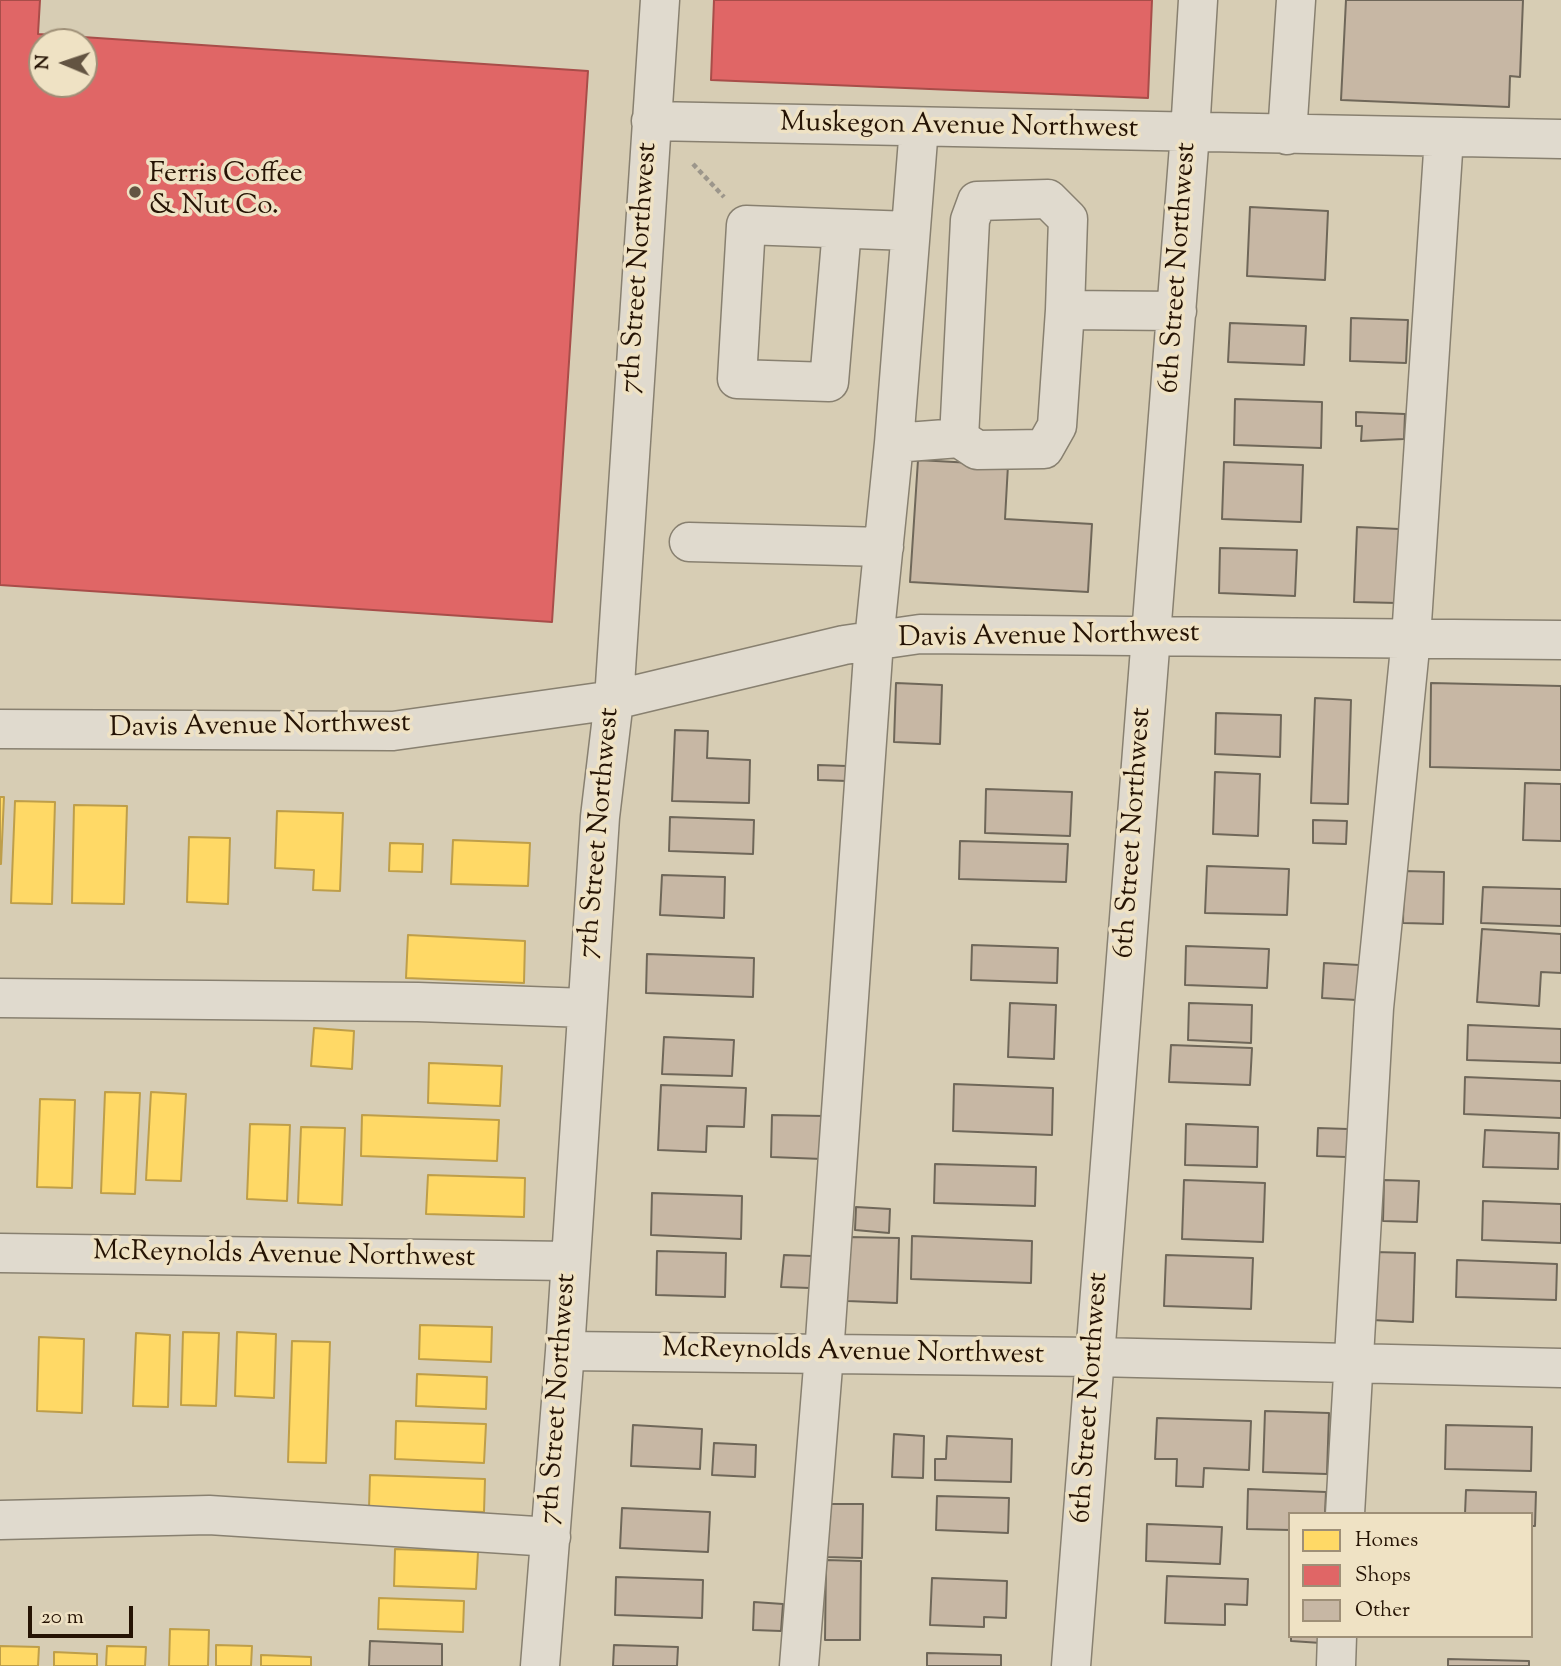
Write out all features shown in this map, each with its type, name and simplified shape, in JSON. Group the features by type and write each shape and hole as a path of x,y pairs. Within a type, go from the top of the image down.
{"street":[{"name":"7th Street Northwest","path":"540,1666 565,1351 600,817 614,700 660,0"},
{"name":"6th Street Northwest","path":"1071,1666 1177,312 1198,0"},
{"path":"1287,135 1296,0"},
{"name":"Muskegon Avenue Northwest","path":"651,121 1561,139"},
{"path":"799,1666 824,1354 874,641 894,443 919,127"},
{"path":"1345,1512 1374,1008 1411,638 1444,137"},
{"path":"894,443 959,438 977,450 1044,449 1056,425 1065,310 1068,219 1048,199 977,201 970,220 959,438"},
{"path":"842,229 829,382 737,379 746,225 911,231"},
{"path":"1065,310 1177,312"},
{"path":"689,542 884,547"},
{"name":"Davis Avenue Northwest","path":"0,729 393,731 614,700 844,645 920,634 1561,640"},
{"path":"0,998 418,1002 586,1008"},
{"name":"McReynolds Avenue Northwest","path":"0,1253 569,1261"},
{"name":"McReynolds Avenue Northwest","path":"565,1351 1095,1357 1561,1368"},
{"path":"0,1520 209,1515 551,1537"},
{"path":"1336,1666 1338,1638"}],"path":[{"path":"694,164 731,204 746,225"}],"building: Homes":[{"path":"0,797 4,797 1,864 0,864"},
{"path":"15,801 55,802 52,904 11,903"},
{"path":"74,805 127,806 124,904 72,903"},
{"path":"277,811 343,813 340,891 313,890 314,870 275,868"},
{"path":"189,837 230,838 228,904 187,902"},
{"path":"453,840 530,843 528,886 451,884"},
{"path":"390,843 423,844 422,872 389,871"},
{"path":"408,935 525,941 524,983 406,978"},
{"path":"314,1028 354,1031 352,1069 311,1066"},
{"path":"429,1063 502,1066 500,1106 428,1103"},
{"path":"105,1092 140,1093 135,1194 101,1193"},
{"path":"151,1092 186,1094 181,1181 146,1180"},
{"path":"40,1099 75,1100 72,1188 37,1187"},
{"path":"362,1115 499,1120 497,1161 361,1156"},
{"path":"250,1124 290,1125 287,1201 247,1199"},
{"path":"301,1127 345,1128 342,1205 298,1203"},
{"path":"428,1175 525,1178 524,1217 426,1214"},
{"path":"420,1325 492,1327 491,1362 419,1359"},
{"path":"183,1332 219,1333 216,1406 181,1405"},
{"path":"237,1332 276,1334 274,1398 235,1396"},
{"path":"136,1333 170,1335 168,1407 133,1406"},
{"path":"39,1337 84,1339 82,1413 37,1411"},
{"path":"292,1341 330,1342 326,1463 288,1462"},
{"path":"417,1374 487,1377 486,1409 416,1406"},
{"path":"396,1421 486,1424 484,1463 395,1459"},
{"path":"370,1475 485,1479 484,1512 369,1508"},
{"path":"395,1549 478,1552 476,1589 394,1586"},
{"path":"379,1598 464,1601 463,1632 378,1629"},
{"path":"170,1629 209,1630 208,1666 169,1666"},
{"path":"216,1645 252,1646 251,1666 216,1666"},
{"path":"0,1646 39,1647 38,1666 0,1666"},
{"path":"107,1646 146,1647 145,1666 106,1666"},
{"path":"54,1652 97,1654 97,1666 54,1666"},
{"path":"261,1655 311,1657 311,1666 261,1666"}],"building: Shops":[{"path":"0,0 40,0 38,28 28,28 28,98 98,98 98,38 588,71 552,622 0,585"},
{"path":"714,0 1152,0 1148,98 711,80"}],"building: Other":[{"path":"1346,0 1523,0 1520,77 1510,76 1509,107 1341,100"},
{"path":"1250,207 1328,211 1325,280 1247,276"},
{"path":"1351,318 1408,320 1406,363 1350,361"},
{"path":"1230,323 1306,326 1304,365 1228,362"},
{"path":"1235,399 1322,402 1321,448 1234,445"},
{"path":"1356,412 1405,414 1404,439 1361,441 1362,426 1356,426"},
{"path":"918,460 1008,465 1005,519 1092,524 1088,592 910,582"},
{"path":"1224,462 1303,465 1301,522 1222,519"},
{"path":"1357,527 1399,529 1397,603 1354,602"},
{"path":"1220,548 1297,550 1295,596 1219,593"},
{"path":"896,683 942,685 940,744 894,742"},
{"path":"1431,683 1561,686 1561,770 1430,767"},
{"path":"1315,698 1351,700 1348,804 1311,803"},
{"path":"1216,713 1281,715 1280,757 1215,754"},
{"path":"675,730 708,731 707,758 750,760 749,803 672,801"},
{"path":"818,765 847,766 847,781 818,780"},
{"path":"1215,772 1260,774 1258,836 1213,834"},
{"path":"1525,783 1561,784 1561,841 1523,840"},
{"path":"986,789 1072,792 1070,836 985,833"},
{"path":"670,817 754,820 753,854 669,851"},
{"path":"1313,820 1347,821 1346,844 1313,843"},
{"path":"960,841 1068,844 1066,882 959,879"},
{"path":"1207,866 1289,869 1287,915 1205,913"},
{"path":"1404,871 1444,872 1443,924 1403,923"},
{"path":"662,875 725,877 724,918 660,915"},
{"path":"1483,887 1561,889 1561,926 1481,923"},
{"path":"1482,929 1561,934 1561,973 1541,972 1539,1006 1477,1002"},
{"path":"972,945 1058,948 1057,983 971,980"},
{"path":"1186,946 1269,949 1267,988 1185,985"},
{"path":"647,954 754,958 753,997 646,993"},
{"path":"1324,963 1359,965 1357,1000 1322,998"},
{"path":"1010,1003 1056,1005 1054,1059 1008,1057"},
{"path":"1189,1003 1252,1005 1251,1043 1188,1040"},
{"path":"1468,1025 1561,1029 1561,1063 1467,1060"},
{"path":"664,1037 734,1040 732,1076 662,1074"},
{"path":"1171,1045 1252,1048 1250,1085 1169,1082"},
{"path":"1465,1077 1561,1081 1561,1118 1464,1114"},
{"path":"954,1084 1053,1088 1052,1135 953,1131"},
{"path":"661,1085 746,1088 744,1127 707,1126 706,1152 658,1150"},
{"path":"772,1115 824,1116 822,1159 771,1157"},
{"path":"1186,1124 1258,1127 1257,1167 1185,1165"},
{"path":"1318,1128 1348,1129 1347,1157 1317,1156"},
{"path":"1485,1130 1559,1133 1558,1169 1483,1167"},
{"path":"935,1164 1036,1167 1035,1206 934,1203"},
{"path":"1184,1180 1265,1183 1263,1242 1182,1239"},
{"path":"1384,1180 1419,1181 1417,1222 1383,1221"},
{"path":"652,1193 742,1196 741,1239 651,1235"},
{"path":"1483,1201 1561,1204 1561,1243 1482,1240"},
{"path":"856,1207 890,1209 889,1233 855,1230"},
{"path":"912,1236 1032,1241 1031,1283 911,1279"},
{"path":"849,1237 899,1238 897,1303 847,1301"},
{"path":"657,1251 726,1253 725,1297 656,1295"},
{"path":"1374,1252 1415,1253 1413,1322 1372,1320"},
{"path":"784,1255 812,1256 810,1288 781,1287"},
{"path":"1166,1255 1253,1258 1251,1309 1164,1306"},
{"path":"1457,1260 1557,1264 1556,1300 1456,1297"},
{"path":"1265,1411 1329,1413 1327,1474 1263,1472"},
{"path":"1157,1418 1251,1421 1249,1470 1204,1468 1203,1487 1176,1486 1177,1459 1155,1459"},
{"path":"633,1425 702,1429 700,1469 631,1466"},
{"path":"1446,1425 1532,1427 1531,1471 1445,1469"},
{"path":"894,1434 924,1436 923,1478 892,1477"},
{"path":"947,1436 1012,1439 1011,1482 935,1480 935,1459 946,1459"},
{"path":"714,1443 756,1445 755,1477 712,1475"},
{"path":"1248,1489 1326,1492 1325,1512 1288,1512 1288,1530 1247,1529"},
{"path":"1466,1490 1536,1492 1535,1526 1533,1512 1465,1512"},
{"path":"937,1496 1009,1498 1008,1533 936,1530"},
{"path":"827,1504 863,1504 862,1558 826,1557"},
{"path":"622,1508 710,1512 708,1552 620,1548"},
{"path":"1147,1524 1222,1527 1220,1564 1146,1561"},
{"path":"826,1560 861,1561 860,1640 825,1640"},
{"path":"1167,1576 1248,1579 1247,1605 1225,1604 1225,1625 1165,1623"},
{"path":"616,1577 703,1580 702,1618 615,1615"},
{"path":"932,1578 1007,1581 1006,1618 984,1617 984,1627 930,1625"},
{"path":"754,1602 783,1604 781,1631 753,1630"},
{"path":"1291,1638 1322,1638 1321,1643 1291,1641"},
{"path":"370,1641 442,1644 442,1666 369,1666"},
{"path":"614,1645 678,1647 677,1666 613,1666"},
{"path":"927,1653 1001,1655 1001,1666 927,1666"},
{"path":"1448,1659 1529,1661 1529,1666 1448,1666"}],"place":[{"name":"Ferris Coffee & Nut Co.","path":"135,192"}]}
